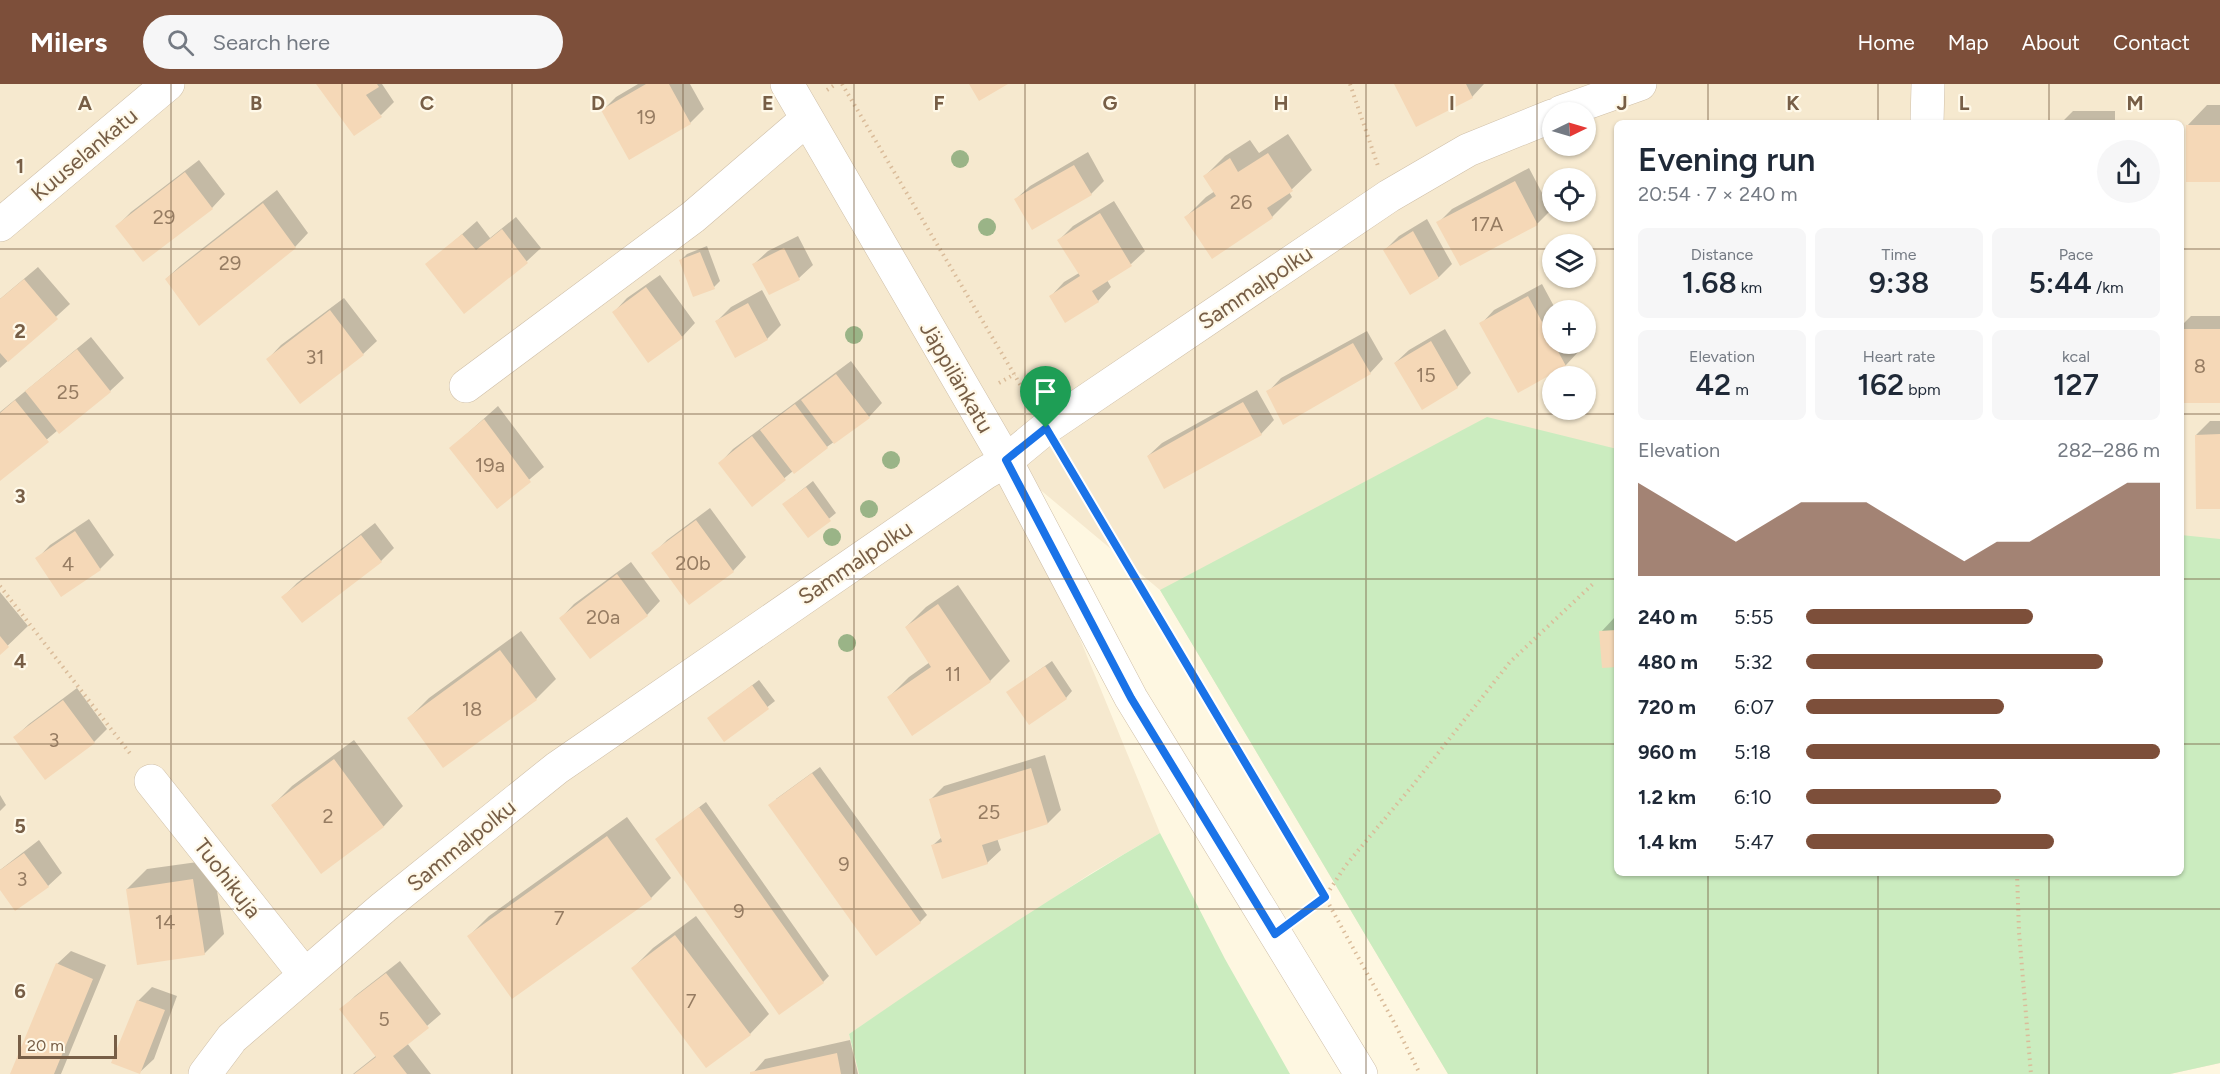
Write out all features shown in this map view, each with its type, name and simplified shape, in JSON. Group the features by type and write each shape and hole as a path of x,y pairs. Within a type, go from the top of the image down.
{"street":[{"name":"Kuuselankatu","path":"0,225 168,84"},
{"name":"Jäppilänkatu","path":"787,84 1006,460 1131,698 1361,1074"},
{"path":"1589,102 1640,84"},
{"path":"1927,120 1928,84"},
{"path":"466,386 693,217 807,119"},
{"name":"Sammalpolku","path":"205,1074 232,1038 384,907 557,768 1006,460 1046,428 1389,196 1468,150 1542,120"},
{"name":"Tuohikuja","path":"151,781 305,975"}],"path":[{"path":"842,84 1325,897 1420,1074"},
{"path":"1350,84 1389,196"},
{"path":"1275,934 1325,897 1346,865 1510,663 1595,582"},
{"path":"0,586 151,781"},
{"path":"2017,876 2019,932 2031,1074"}],"shaded area":[{"path":"0,84 2220,84 2220,1063 2170,1074 1448,1074 1160,590 1007,462 1160,833 1090,874 849,1034 859,1074 0,1074"}],"green space":[{"path":"1487,417 1614,448 1614,876 2184,876 2184,535 2220,539 2220,1063 2170,1074 1448,1074 1160,590"},
{"path":"1160,833 1225,959 1290,1074 859,1074 849,1034 1041,905"}],"building":[{"path":"316,84 377,84 379,87 366,95 382,117 354,136"},
{"path":"646,84 669,84 691,124 629,160 601,110"},
{"path":"969,84 1008,84 979,101"},
{"path":"1394,84 1466,84 1473,98 1416,127"},
{"path":"2186,125 2220,125 2220,182 2186,182"},
{"path":"1268,153 1293,191 1267,208 1273,218 1212,259 1184,217 1216,196 1203,176 1230,158 1238,172"},
{"path":"1074,165 1092,195 1032,230 1014,199"},
{"path":"185,172 213,209 143,262 115,226"},
{"path":"1515,181 1538,225 1460,266 1436,222"},
{"path":"263,203 296,248 199,326 165,279"},
{"path":"1100,213 1132,266 1092,291 1099,302 1065,323 1049,296 1080,276 1057,240"},
{"path":"502,229 528,263 464,314 425,264 462,234 476,250"},
{"path":"1413,231 1439,278 1410,295 1383,250"},
{"path":"784,248 800,280 769,295 752,264"},
{"path":"700,252 715,289 693,297 679,260"},
{"path":"24,279 58,319 8,362 0,353 0,299"},
{"path":"646,287 683,338 648,363 612,312"},
{"path":"1528,296 1542,322 1542,354 1559,354 1566,366 1542,366 1542,380 1518,393 1479,323"},
{"path":"748,303 768,340 735,358 715,321"},
{"path":"330,310 364,355 300,404 266,359"},
{"path":"2184,329 2220,329 2220,403 2184,403"},
{"path":"1431,341 1458,388 1422,410 1394,363"},
{"path":"1353,343 1371,374 1283,425 1266,391"},
{"path":"77,349 111,392 59,434 25,391"},
{"path":"836,374 870,418 834,444 801,400"},
{"path":"15,400 49,442 0,481 0,413"},
{"path":"1243,402 1262,435 1164,489 1147,456"},
{"path":"795,404 828,448 794,474 760,430"},
{"path":"484,419 531,482 497,509 449,448"},
{"path":"2220,434 2220,509 2196,509 2195,435"},
{"path":"752,436 786,480 752,507 718,463"},
{"path":"806,487 831,521 808,538 782,504"},
{"path":"696,520 734,572 689,605 651,553"},
{"path":"75,531 101,570 61,597 35,558"},
{"path":"361,535 382,562 302,623 281,597"},
{"path":"617,574 648,616 590,659 559,618"},
{"path":"938,604 991,682 912,736 887,697 931,667 905,627"},
{"path":"1614,630 1614,667 1602,668 1599,631"},
{"path":"0,636 9,647 0,655"},
{"path":"500,650 537,700 443,768 407,718"},
{"path":"1045,666 1067,699 1029,725 1006,692"},
{"path":"752,685 769,709 724,742 707,718"},
{"path":"63,700 95,743 45,780 13,737"},
{"path":"334,759 384,827 321,874 271,805"},
{"path":"1031,768 1048,824 982,845 988,864 942,879 931,845 942,842 929,799"},
{"path":"812,773 921,923 876,956 768,805"},
{"path":"699,807 824,983 779,1015 655,839"},
{"path":"607,836 652,899 512,999 467,936"},
{"path":"24,853 49,887 15,911 0,890 0,870"},
{"path":"193,879 205,955 137,965 126,889"},
{"path":"675,935 751,1035 706,1068 631,968"},
{"path":"56,963 93,979 54,1074 10,1074"},
{"path":"386,973 429,1028 393,1056 407,1074 354,1074 376,1057 339,1009"},
{"path":"137,1000 165,1010 140,1074 111,1063"},
{"path":"837,1053 841,1074 750,1074 750,1072"}],"route":[{"path":"1046,428 1325,897 1275,934 1131,698 1006,460 1046,428"}]}
